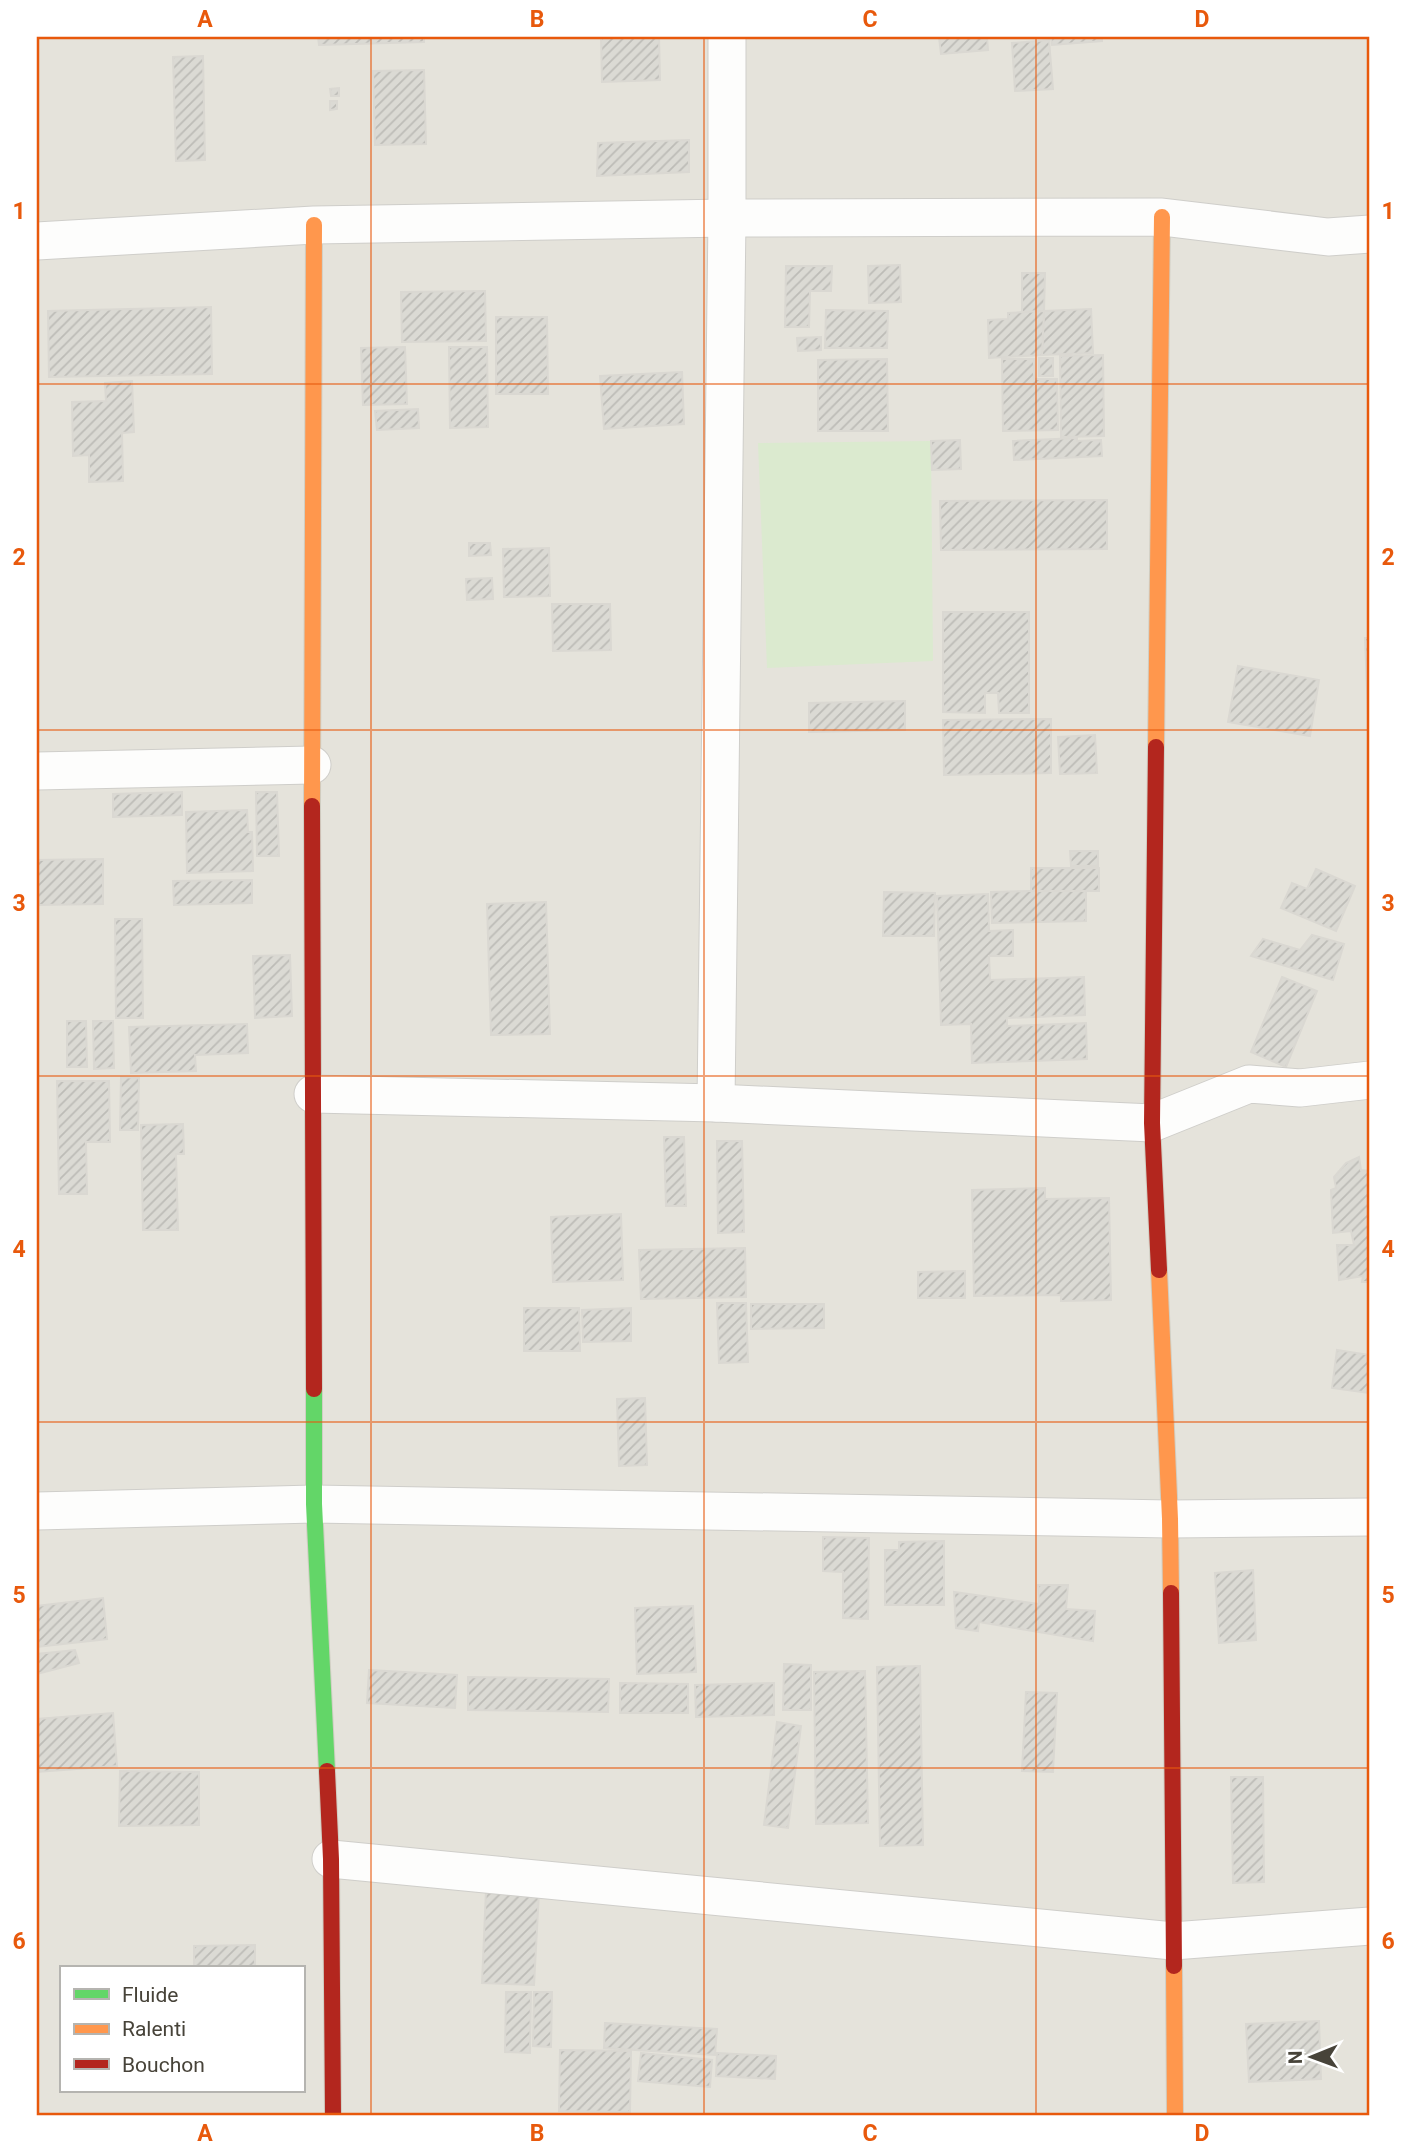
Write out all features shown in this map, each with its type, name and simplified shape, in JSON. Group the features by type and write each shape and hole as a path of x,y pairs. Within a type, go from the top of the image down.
{"street":[{"path":"716,1102 727,37"},
{"path":"1162,217 1152,1123 1170,1519 1175,2115"},
{"path":"37,241 314,225 727,218 1162,217 1328,237 1370,234"},
{"path":"314,225 314,1504 331,1859 333,2115"},
{"path":"37,772 312,765"},
{"path":"313,1094 716,1102 1152,1123 1249,1084 1300,1088 1370,1080"},
{"path":"37,1511 314,1504 1170,1519 1370,1517"},
{"path":"331,1859 1173,1941 1370,1926"}],"shaded area":[{"path":"37,37 1370,37 1370,2115 37,2115"}],"green space":[{"path":"931,441 933,661 767,668 758,443"}],"building":[{"path":"318,37 424,37 424,42 319,45"},
{"path":"601,37 659,37 660,80 602,82"},
{"path":"939,37 987,37 988,50 941,54"},
{"path":"1051,37 1102,37 1102,41 1052,45"},
{"path":"1049,40 1053,89 1015,91 1012,43"},
{"path":"203,56 205,160 176,161 173,57"},
{"path":"424,70 426,144 375,145 373,71"},
{"path":"339,88 339,96 331,96 330,89"},
{"path":"330,101 337,101 337,109 330,110"},
{"path":"689,140 689,172 597,176 598,143"},
{"path":"900,265 901,302 869,303 868,266"},
{"path":"786,266 832,266 831,291 810,291 809,327 785,327"},
{"path":"1022,273 1045,273 1044,311 1022,312"},
{"path":"37,279 39,369 37,369"},
{"path":"485,291 486,341 402,342 401,292"},
{"path":"211,307 212,374 49,377 48,311"},
{"path":"1091,309 1093,353 1042,355 1044,311"},
{"path":"826,310 888,311 887,348 825,348"},
{"path":"1044,311 1042,355 989,358 988,320 1008,319 1008,313"},
{"path":"496,317 547,317 548,394 496,394"},
{"path":"821,337 821,350 798,351 797,338"},
{"path":"405,347 407,404 363,405 361,348"},
{"path":"449,347 487,347 488,427 450,428"},
{"path":"1103,355 1104,436 1061,437 1060,356"},
{"path":"1039,358 1053,358 1053,376 1039,376"},
{"path":"887,359 888,431 818,431 818,360"},
{"path":"1002,359 1034,359 1034,379 1057,379 1058,430 1003,431"},
{"path":"682,372 684,424 604,429 600,376"},
{"path":"132,381 134,432 122,433 123,481 89,482 89,455 73,456 72,402 106,401 105,383"},
{"path":"418,409 419,428 377,430 375,411"},
{"path":"1077,438 1077,441 1101,440 1102,456 1014,460 1013,441"},
{"path":"960,440 961,469 932,470 931,441"},
{"path":"1107,500 1107,549 941,550 940,501"},
{"path":"469,543 490,543 491,555 469,556"},
{"path":"549,548 550,596 504,597 503,549"},
{"path":"492,578 493,599 467,600 466,579"},
{"path":"552,604 610,604 611,650 553,651"},
{"path":"943,612 1029,612 1029,713 999,713 998,693 985,693 985,713 943,712"},
{"path":"1365,638 1370,638 1370,714 1368,714"},
{"path":"1238,666 1319,680 1310,736 1228,722"},
{"path":"905,701 905,730 809,732 809,703"},
{"path":"1051,719 1051,773 944,775 943,720"},
{"path":"1095,735 1097,773 1060,774 1058,737"},
{"path":"182,792 182,815 113,817 113,794"},
{"path":"256,792 277,792 279,856 257,856"},
{"path":"247,810 248,832 252,832 253,871 187,873 186,812"},
{"path":"1070,851 1098,851 1098,866 1071,866"},
{"path":"103,859 103,904 37,905 37,860"},
{"path":"1031,868 1099,868 1099,891 1031,891"},
{"path":"1316,869 1355,886 1336,931 1281,908 1292,883 1307,889"},
{"path":"252,880 252,903 174,905 173,881"},
{"path":"1086,891 1086,921 992,923 991,892"},
{"path":"884,892 935,893 934,936 883,936"},
{"path":"988,894 989,931 1013,930 1013,956 989,956 990,980 1084,977 1085,1015 1007,1018 1007,1026 1086,1023 1087,1059 972,1063 971,1024 941,1025 937,896"},
{"path":"546,902 550,1034 491,1035 487,904"},
{"path":"115,919 142,919 143,1018 116,1018"},
{"path":"1312,935 1344,944 1333,980 1251,956 1263,939 1300,950"},
{"path":"290,955 292,1016 255,1018 253,956"},
{"path":"1282,977 1317,991 1286,1067 1251,1052"},
{"path":"67,1021 86,1021 87,1067 67,1067"},
{"path":"93,1021 113,1021 114,1068 94,1069"},
{"path":"247,1024 248,1053 195,1055 196,1071 131,1073 129,1027"},
{"path":"121,1077 139,1078 138,1130 120,1130"},
{"path":"57,1081 109,1081 110,1142 86,1142 87,1194 59,1194"},
{"path":"183,1124 184,1154 176,1154 178,1230 143,1230 141,1125"},
{"path":"664,1137 684,1137 686,1206 666,1206"},
{"path":"717,1141 742,1141 744,1232 718,1233"},
{"path":"1359,1157 1361,1170 1370,1171 1370,1282 1362,1282 1363,1276 1339,1280 1337,1245 1354,1245 1351,1231 1333,1233 1331,1190 1336,1188 1334,1177 1346,1163"},
{"path":"1045,1188 1045,1199 1109,1198 1111,1300 1061,1301 1061,1295 974,1296 972,1190"},
{"path":"621,1214 623,1280 553,1282 551,1217"},
{"path":"745,1248 746,1297 641,1299 639,1250"},
{"path":"965,1271 965,1298 918,1298 918,1272"},
{"path":"717,1303 746,1303 748,1362 719,1363"},
{"path":"751,1304 824,1304 824,1328 751,1329"},
{"path":"524,1308 579,1308 580,1351 524,1351"},
{"path":"631,1308 631,1341 583,1342 582,1310"},
{"path":"1337,1350 1370,1355 1370,1393 1332,1388"},
{"path":"645,1398 647,1465 619,1466 617,1399"},
{"path":"823,1537 869,1538 868,1619 843,1618 843,1572 823,1571"},
{"path":"944,1541 944,1605 885,1605 885,1550 899,1550 899,1542"},
{"path":"1253,1570 1256,1640 1219,1643 1215,1573"},
{"path":"1038,1585 1068,1585 1066,1609 1095,1611 1093,1641 979,1622 978,1631 956,1628 954,1592 1039,1604"},
{"path":"103,1598 107,1639 37,1647 37,1606"},
{"path":"693,1606 696,1672 637,1674 635,1608"},
{"path":"75,1650 79,1663 37,1674 37,1654"},
{"path":"784,1664 811,1665 811,1710 783,1710"},
{"path":"920,1666 923,1845 880,1846 877,1667"},
{"path":"369,1670 457,1675 455,1708 367,1703"},
{"path":"865,1671 868,1823 816,1824 814,1672"},
{"path":"468,1677 609,1679 608,1712 468,1710"},
{"path":"620,1683 688,1684 688,1713 620,1713"},
{"path":"774,1683 774,1715 696,1717 695,1685"},
{"path":"1026,1692 1057,1693 1053,1772 1022,1771"},
{"path":"113,1713 117,1766 37,1772 37,1719"},
{"path":"777,1722 801,1726 788,1828 764,1825"},
{"path":"120,1771 199,1772 199,1825 119,1826"},
{"path":"1231,1777 1263,1777 1264,1882 1233,1883"},
{"path":"486,1890 539,1892 534,1985 482,1983"},
{"path":"255,1945 255,1966 194,1966 194,1946"},
{"path":"506,1992 531,1992 530,2053 505,2052"},
{"path":"534,1992 552,1992 551,2047 533,2046"},
{"path":"1319,2021 1321,2079 1249,2082 1246,2024"},
{"path":"605,2023 717,2029 715,2055 604,2048"},
{"path":"560,2050 631,2051 630,2112 559,2111"},
{"path":"641,2053 712,2060 710,2087 638,2081"},
{"path":"717,2053 776,2056 775,2079 716,2076"}],"traffic: fast":[{"path":"314,1389 314,1504 327,1771"}],"traffic: slow":[{"path":"1156,747 1162,217"},
{"path":"312,806 314,225"},
{"path":"1159,1270 1171,1593"},
{"path":"1174,1966 1175,2115"}],"traffic: jam":[{"path":"1156,747 1152,1123 1159,1270"},
{"path":"312,806 314,1389"},
{"path":"1171,1593 1174,1966"},
{"path":"327,1771 331,1859 333,2115"}]}
